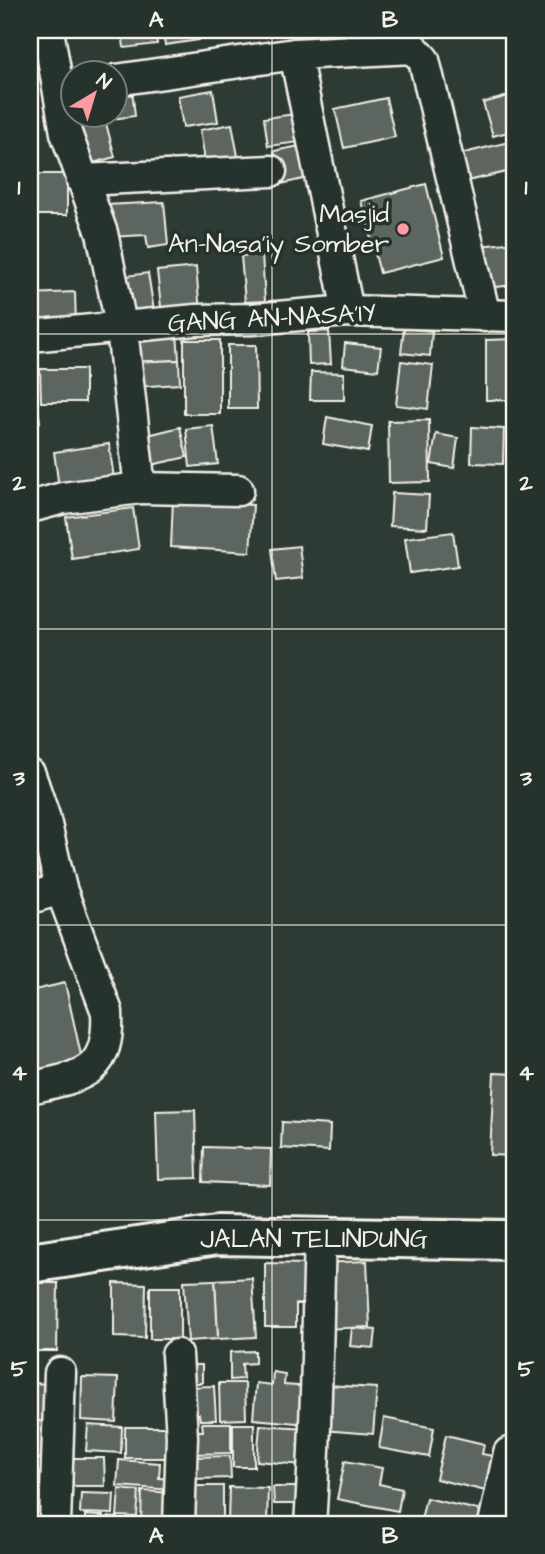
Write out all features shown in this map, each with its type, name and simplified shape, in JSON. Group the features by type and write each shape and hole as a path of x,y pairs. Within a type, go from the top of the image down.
{"main road":[{"name":"JALAN TELINDUNG","path":"30,1262 218,1235 515,1240"}],"street":[{"path":"48,30 60,68"},
{"path":"130,78 295,54 413,48 424,60 485,316"},
{"path":"295,54 348,311"},
{"path":"66,130 102,233 121,329 139,488"},
{"path":"82,180 271,171"},
{"name":"GANG AN-NASA'IY","path":"30,336 196,320 253,319 348,311 515,316"},
{"path":"30,507 63,498 139,488 238,490"},
{"path":"30,775 44,816 61,888 107,1012 108,1034 104,1051 91,1068 63,1080 30,1088"},
{"path":"30,898 61,888"},
{"path":"310,1524 315,1459 320,1236"},
{"path":"177,1355 182,1437 179,1524"},
{"path":"55,1524 60,1373"},
{"path":"494,1524 509,1453"}],"building":[{"path":"122,30 155,30 157,44 124,48"},
{"path":"162,30 197,30 199,40 165,45"},
{"path":"259,30 294,30 260,35"},
{"path":"351,30 393,30 392,37 351,36"},
{"path":"130,80 135,116 130,117"},
{"path":"213,90 218,122 183,127 178,96"},
{"path":"512,95 515,130 493,136 483,103"},
{"path":"386,98 395,137 344,148 335,109"},
{"path":"303,113 308,141 268,146 264,118"},
{"path":"232,124 240,167 207,173 200,130"},
{"path":"72,130 108,130 115,157 82,166"},
{"path":"509,142 515,170 463,182 456,155"},
{"path":"305,145 312,177 281,184 274,151"},
{"path":"30,174 67,174 67,215 30,215"},
{"name":"Masjid An-Nasa'iy Somber","path":"426,184 444,257 380,273 361,201"},
{"path":"164,202 168,245 148,248 146,235 108,237 106,205"},
{"path":"515,242 515,285 485,288 480,246"},
{"path":"262,254 265,301 245,302 241,256"},
{"path":"196,267 200,312 162,316 157,271"},
{"path":"148,273 154,311 123,315 118,277"},
{"path":"75,292 76,326 31,328 30,294"},
{"path":"404,328 432,331 430,356 401,353"},
{"path":"329,331 331,364 309,365 308,332"},
{"path":"177,333 179,360 132,362 130,335"},
{"path":"515,339 515,400 486,400 486,340"},
{"path":"184,340 220,340 220,414 184,414"},
{"path":"345,343 381,347 378,370 343,366"},
{"path":"228,345 256,345 257,409 228,409"},
{"path":"30,350 40,422 30,423"},
{"path":"179,360 180,384 133,387 132,362"},
{"path":"401,361 433,365 428,409 396,405"},
{"path":"40,369 85,369 85,402 41,402"},
{"path":"311,372 344,373 344,400 310,400"},
{"path":"327,417 372,426 368,452 323,444"},
{"path":"429,420 430,482 389,483 388,421"},
{"path":"213,426 218,464 190,467 186,429"},
{"path":"180,427 187,457 151,465 144,436"},
{"path":"472,427 504,429 503,464 471,463"},
{"path":"436,434 458,438 454,468 431,464"},
{"path":"109,444 115,485 60,494 54,452"},
{"path":"508,455 515,456 515,481 508,481"},
{"path":"392,493 429,495 427,528 390,526"},
{"path":"173,500 253,505 250,552 171,547"},
{"path":"133,508 139,549 72,559 66,517"},
{"path":"453,532 458,566 410,573 405,538"},
{"path":"299,546 303,578 276,581 272,549"},
{"path":"65,983 83,1064 31,1076 30,991"},
{"path":"494,1073 515,1074 515,1156 490,1155"},
{"path":"195,1110 197,1178 158,1179 156,1111"},
{"path":"282,1122 330,1125 329,1151 281,1148"},
{"path":"204,1147 271,1149 270,1185 203,1182"},
{"path":"367,1261 370,1327 323,1329 321,1263"},
{"path":"265,1263 304,1264 305,1304 296,1304 296,1327 265,1327"},
{"path":"252,1278 256,1337 218,1339 215,1280"},
{"path":"215,1280 218,1339 188,1341 184,1281"},
{"path":"31,1283 58,1283 57,1351 31,1351"},
{"path":"114,1283 146,1284 145,1338 114,1337"},
{"path":"150,1287 180,1287 180,1339 150,1339"},
{"path":"352,1328 376,1330 374,1348 350,1346"},
{"path":"255,1351 255,1363 242,1364 243,1379 230,1380 230,1352"},
{"path":"184,1365 202,1365 202,1383 184,1383"},
{"path":"273,1372 285,1374 284,1385 311,1387 308,1424 253,1419 256,1383 272,1385"},
{"path":"82,1377 118,1378 116,1422 81,1420"},
{"path":"30,1383 54,1384 53,1422 30,1421"},
{"path":"219,1383 245,1383 246,1419 220,1420"},
{"path":"326,1385 377,1388 373,1434 322,1430"},
{"path":"214,1386 216,1420 200,1420 199,1414 188,1415 187,1387"},
{"path":"384,1418 434,1428 429,1457 379,1448"},
{"path":"30,1421 53,1422 51,1459 30,1459"},
{"path":"202,1423 231,1423 231,1453 191,1454 190,1431 203,1431"},
{"path":"233,1424 254,1424 254,1467 233,1467"},
{"path":"88,1425 122,1427 121,1453 86,1451"},
{"path":"260,1425 306,1428 303,1465 257,1461"},
{"path":"125,1427 170,1427 170,1458 125,1458"},
{"path":"446,1435 484,1444 482,1454 498,1457 490,1492 436,1479"},
{"path":"230,1456 231,1478 192,1479 191,1457"},
{"path":"73,1458 104,1458 105,1486 73,1486"},
{"path":"119,1460 160,1463 159,1478 174,1479 173,1490 117,1486"},
{"path":"345,1461 382,1468 379,1484 402,1489 398,1511 337,1499"},
{"path":"190,1486 223,1486 223,1524 191,1524"},
{"path":"229,1487 268,1488 267,1524 228,1524"},
{"path":"273,1487 296,1487 296,1504 274,1504"},
{"path":"119,1489 139,1491 137,1517 117,1516"},
{"path":"142,1491 177,1493 176,1524 141,1524"},
{"path":"81,1493 114,1494 113,1514 80,1513"},
{"path":"426,1498 487,1512 484,1524 420,1524"},
{"path":"85,1515 103,1516 103,1524 85,1524"},
{"path":"106,1517 118,1518 118,1524 105,1524"}],"place":[{"name":"Masjid An-Nasa'iy Somber","path":"403,229"}]}
